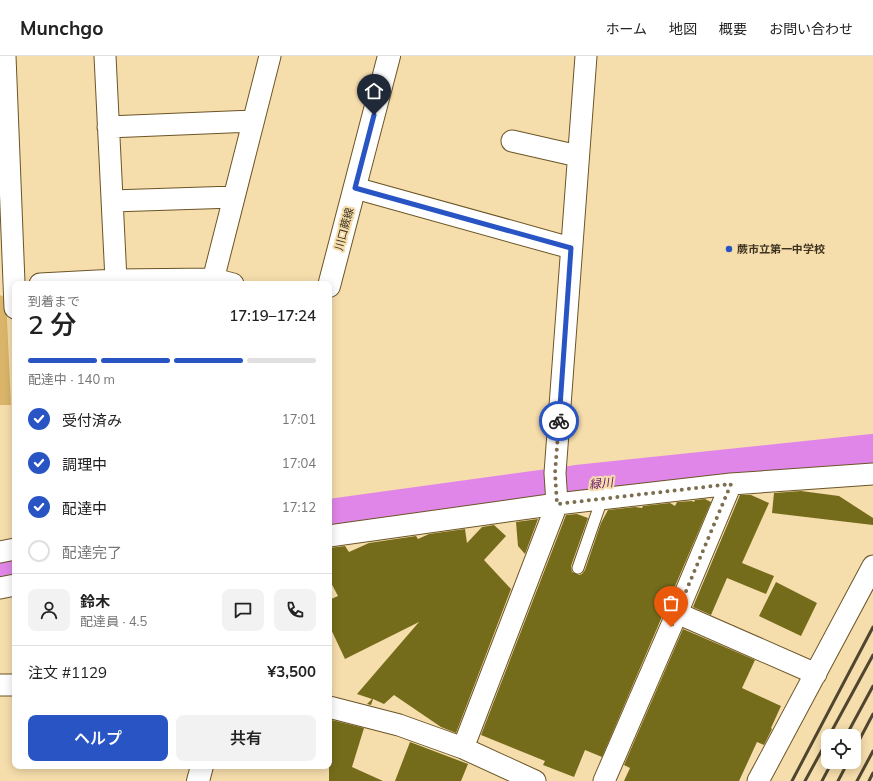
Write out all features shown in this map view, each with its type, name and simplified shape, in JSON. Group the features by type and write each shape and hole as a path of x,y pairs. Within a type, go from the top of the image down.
{"main road":[{"name":"川口蕨線","path":"330,281 389,56"},
{"path":"198,781 201,769"}],"street":[{"path":"4,56 10,285"},
{"path":"105,56 116,280"},
{"path":"97,281 213,281 270,56"},
{"path":"464,748 557,504 555,473 586,56"},
{"path":"108,127 253,121"},
{"path":"512,141 578,156"},
{"path":"355,188 571,248"},
{"path":"112,201 234,197"},
{"path":"332,536 557,504 731,484 873,474"},
{"path":"604,781 731,484"},
{"path":"0,552 12,550"},
{"path":"758,781 873,566"},
{"path":"0,588 12,586"},
{"path":"677,613 816,674"},
{"path":"0,685 12,685"},
{"path":"332,708 399,725 464,748 535,781"}],"lane":[{"path":"578,568 602,499"}],"shaded area":[{"path":"0,295 6,298 11,405 0,405"}],"building":[{"path":"801,491 839,496 873,518 873,525 772,513 774,493"},
{"path":"740,495 751,495 769,503 742,563 774,576 766,594 727,578 711,615 693,607"},
{"path":"705,499 711,502 602,757 585,750 574,777 543,765 545,761 481,735 566,515 577,514 588,518 571,566 572,572 579,575 585,570 601,523 608,510 635,507 642,508 643,506 670,503 675,506 677,502 694,502 695,500"},
{"path":"538,519 525,554 518,546 516,522"},
{"path":"494,525 506,536 484,560 511,589 456,733 441,727 394,695 384,704 373,699 371,705 367,704 372,699 357,694 419,622 345,659 332,631 332,599 338,596 332,585 332,548 345,546 349,552 369,543 416,536 418,539 429,534 465,529 467,543 482,527"},
{"path":"776,582 817,603 801,636 759,616"},
{"path":"683,629 755,660 742,688 781,706 764,745 757,742 739,781 624,781 630,768 624,765"},
{"path":"332,720 364,728 352,767 383,781 329,781 329,769 332,769"},
{"path":"410,742 468,764 461,781 395,781"}],"waterway":[{"name":"緑川","path":"332,519 577,485 873,454"},
{"name":"緑川","path":"0,569 12,567"}],"railway":[{"path":"792,781 873,627"},
{"path":"833,729 873,655"},
{"path":"850,729 873,686"},
{"path":"861,737 873,714"},
{"path":"857,781 873,751"},
{"path":"805,781 821,752"},
{"path":"822,781 828,769"},
{"path":"838,781 844,769"},
{"path":"869,781 873,773"}],"way so far":[{"path":"559,421 555,473 557,504 731,484 671,627"}],"place":[{"name":"蕨市立第一中学校","path":"729,249"}],"route":[{"path":"374,115 355,188 571,248 559,421"}]}
